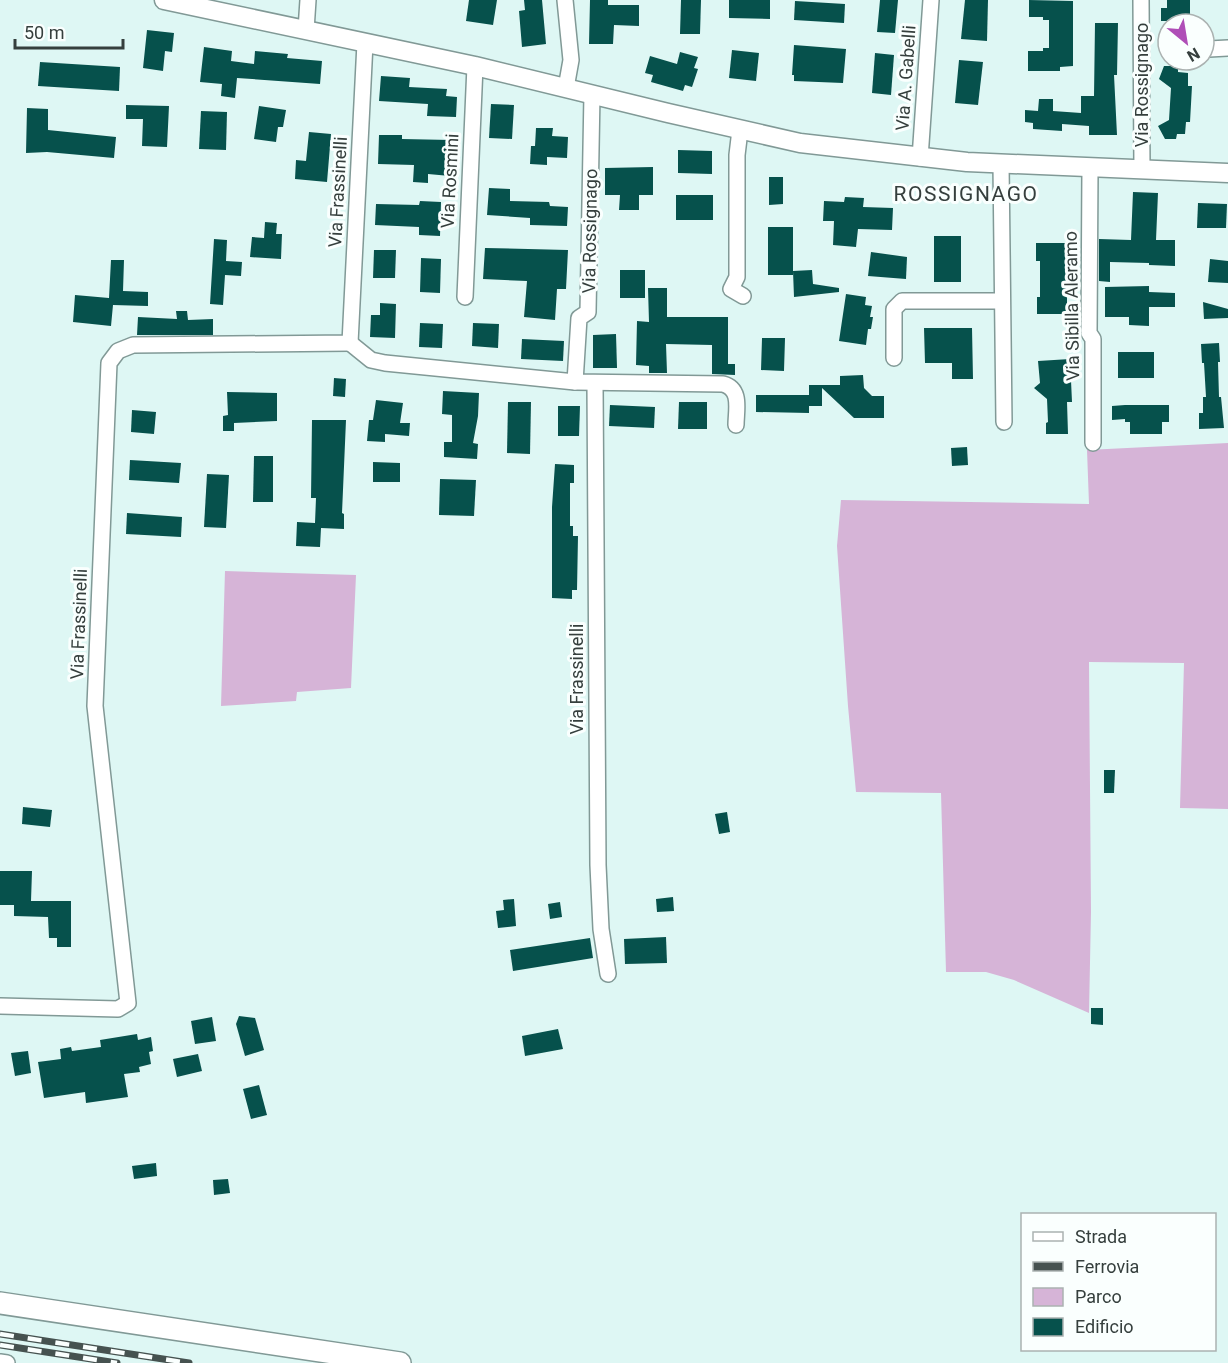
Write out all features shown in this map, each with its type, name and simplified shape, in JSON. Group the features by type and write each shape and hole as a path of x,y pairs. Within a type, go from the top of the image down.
{"main road":[{"path":"0,1303 400,1363"}],"street":[{"name":"Via Rossignago","path":"164,0 475,66 800,143 920,158 1001,164 1228,173"},
{"path":"306,30 308,0"},
{"path":"565,0 571,60 566,88"},
{"name":"Via A. Gabelli","path":"920,158 931,0"},
{"name":"Via Rossignago","path":"1141,0 1142,170"},
{"name":"Via Frassinelli","path":"0,1006 118,1009 128,1003 95,706 109,363 118,351 133,345 350,343 364,43"},
{"name":"Via Rosmini","path":"465,297 475,66"},
{"name":"Via Rossignago","path":"575,382 579,318 588,312 592,94"},
{"path":"740,130 737,155 737,277 731,289 744,296"},
{"path":"1001,164 1004,422"},
{"name":"Via Sibilla Aleramo","path":"1090,168 1089,333 1093,339 1093,443"},
{"path":"894,358 894,309 902,301 1002,301"},
{"path":"350,343 371,360 385,363 575,382 723,384 731,386 736,392 735,425"},
{"name":"Via Frassinelli","path":"595,383 598,865 601,929 608,974"},
{"path":"0,1362 8,1363"}],"green space":[{"path":"1228,443 1228,809 1180,808 1184,663 1089,662 1091,912 1089,1013 1014,980 986,972 946,972 941,793 856,792 837,546 841,500 1089,504 1087,450"},
{"path":"225,571 356,575 351,688 297,692 296,701 221,706"}],"building":[{"path":"469,0 497,0 493,25 466,21"},
{"path":"524,0 542,0 546,44 522,47 519,11 525,10"},
{"path":"590,0 608,0 608,5 639,5 639,26 614,25 613,44 589,44"},
{"path":"681,0 701,0 700,34 680,34"},
{"path":"729,0 770,0 770,19 729,18"},
{"path":"880,0 898,0 895,33 877,32"},
{"path":"965,0 988,0 987,41 961,39"},
{"path":"1029,0 1073,1 1073,66 1060,67 1060,71 1028,71 1028,51 1043,51 1043,48 1049,48 1049,20 1043,20 1043,17 1029,17"},
{"path":"1167,0 1190,0 1190,12 1161,12 1161,8 1167,8"},
{"path":"795,1 845,4 844,23 794,20"},
{"path":"1095,23 1118,23 1117,75 1114,75 1117,135 1089,135 1089,126 1062,124 1062,131 1033,129 1033,123 1025,122 1025,110 1038,111 1039,99 1053,99 1053,111 1081,113 1081,96 1094,96"},
{"path":"147,30 174,33 172,52 165,51 163,71 143,68"},
{"path":"794,45 846,49 843,83 794,81 794,75 792,75"},
{"path":"204,47 232,51 231,61 254,64 255,51 288,54 287,58 322,61 320,84 237,78 235,98 221,96 222,84 200,82"},
{"path":"732,50 759,53 756,81 729,78"},
{"path":"680,52 698,57 694,68 698,69 692,87 685,85 683,91 651,82 653,75 645,73 650,56 677,64"},
{"path":"875,53 894,55 891,95 872,93"},
{"path":"959,60 983,62 978,105 955,103"},
{"path":"40,62 120,67 119,91 38,86"},
{"path":"1162,72 1188,73 1188,86 1192,86 1190,122 1186,122 1185,134 1177,134 1176,139 1165,139 1158,126 1169,120 1171,88 1159,79"},
{"path":"381,76 410,78 409,87 447,89 446,96 457,97 456,117 427,116 428,104 379,101"},
{"path":"491,104 514,105 512,139 489,138"},
{"path":"126,105 169,106 167,147 142,146 143,119 126,119"},
{"path":"259,106 286,110 283,127 278,127 276,142 254,139"},
{"path":"27,108 48,109 48,130 116,137 114,158 47,152 26,153"},
{"path":"201,111 227,112 226,150 199,149"},
{"path":"536,128 553,128 552,136 568,137 567,158 547,157 547,165 530,164 531,146 535,146"},
{"path":"309,132 331,134 327,182 295,179 296,160 306,161"},
{"path":"379,135 402,135 402,139 451,140 450,176 428,174 428,183 413,182 414,165 378,164"},
{"path":"678,150 712,151 712,174 678,173"},
{"path":"653,167 653,195 639,195 639,210 619,210 620,195 605,195 605,168"},
{"path":"769,177 783,177 783,204 769,205"},
{"path":"489,188 510,189 510,201 549,202 550,206 568,207 567,226 530,225 530,218 487,215"},
{"path":"1133,192 1158,193 1156,240 1175,240 1175,266 1110,262 1110,282 1099,281 1099,239 1131,240"},
{"path":"676,195 713,195 713,220 676,220"},
{"path":"845,197 864,198 863,207 893,208 892,230 858,229 856,247 833,245 834,221 823,221 824,201 844,202"},
{"path":"420,201 441,202 440,236 419,235 419,227 375,225 376,204 419,205"},
{"path":"1198,203 1227,204 1226,228 1197,228"},
{"path":"265,222 277,223 276,234 282,234 281,259 250,257 252,237 264,238"},
{"path":"768,227 793,227 793,275 768,275"},
{"path":"934,236 961,236 961,282 934,282"},
{"path":"214,239 227,240 226,261 242,262 241,276 225,275 223,305 210,304"},
{"path":"1036,243 1067,243 1067,314 1037,314 1037,297 1040,297 1040,261 1036,261"},
{"path":"485,248 568,250 566,289 557,289 555,320 524,317 527,281 483,279"},
{"path":"374,250 396,250 395,278 373,278"},
{"path":"871,252 907,257 906,279 868,276"},
{"path":"421,258 441,259 440,293 420,292"},
{"path":"1210,259 1228,261 1228,283 1208,282"},
{"path":"111,260 124,260 123,291 148,292 148,306 113,305 111,326 73,322 75,295 109,298"},
{"path":"620,270 645,270 645,298 620,298"},
{"path":"812,270 813,284 839,288 839,292 794,297 793,271"},
{"path":"1149,286 1149,292 1175,293 1175,307 1149,307 1149,326 1129,325 1129,317 1105,317 1105,287"},
{"path":"648,288 667,288 667,317 728,317 728,364 735,364 735,375 712,374 712,345 666,344 667,373 649,373 649,366 636,365 637,321 649,322"},
{"path":"846,294 866,297 865,305 872,306 870,317 873,317 871,329 868,329 866,345 839,341"},
{"path":"1203,302 1228,309 1228,318 1204,319"},
{"path":"380,303 396,304 395,338 370,337 371,315 380,315"},
{"path":"176,311 187,311 188,320 213,319 213,335 137,335 138,317 177,319"},
{"path":"420,323 443,324 442,348 419,347"},
{"path":"473,323 499,324 498,348 472,346"},
{"path":"924,328 972,328 973,379 952,379 952,363 925,363"},
{"path":"616,334 617,368 593,368 593,335"},
{"path":"762,338 785,338 784,371 761,370"},
{"path":"522,339 564,341 563,361 521,359"},
{"path":"1219,343 1219,397 1221,397 1224,428 1199,429 1199,413 1203,413 1203,397 1206,397 1201,344"},
{"path":"1118,352 1154,352 1154,378 1118,378"},
{"path":"1070,359 1072,402 1067,402 1068,434 1046,434 1047,399 1034,388 1040,383 1038,361"},
{"path":"863,375 864,388 872,396 884,396 884,418 854,418 822,388 822,406 809,406 809,385 840,385 840,376"},
{"path":"334,378 346,379 345,397 333,396"},
{"path":"443,391 479,393 473,443 478,444 477,459 444,457 444,442 452,442 452,415 442,414"},
{"path":"227,392 277,393 277,421 234,423 234,431 223,431 223,416 228,415"},
{"path":"756,395 809,395 809,413 756,412"},
{"path":"376,400 403,403 400,423 410,423 409,436 385,434 385,442 367,441 369,420 373,420"},
{"path":"508,402 531,402 530,454 507,453"},
{"path":"679,402 707,402 707,429 678,429"},
{"path":"610,405 655,407 654,428 609,426"},
{"path":"1169,405 1169,422 1162,422 1162,434 1130,434 1130,422 1125,422 1125,419 1112,420 1112,406"},
{"path":"558,406 580,406 579,436 558,436"},
{"path":"132,410 156,412 154,434 131,432"},
{"path":"312,420 346,420 342,513 344,514 344,529 321,528 320,547 296,546 297,522 315,523 316,498 311,498"},
{"path":"967,447 968,465 952,466 951,448"},
{"path":"254,456 273,456 273,502 253,502"},
{"path":"130,460 181,463 179,483 129,480"},
{"path":"373,462 400,463 400,482 373,482"},
{"path":"555,464 574,465 574,483 570,483 570,526 573,526 573,536 578,536 577,590 572,590 572,599 552,598 552,507"},
{"path":"207,474 229,475 226,528 204,527"},
{"path":"440,479 476,480 474,516 439,515"},
{"path":"127,513 182,517 181,537 126,534"},
{"path":"1104,770 1115,770 1114,793 1104,793"},
{"path":"23,807 52,810 50,827 22,824"},
{"path":"727,812 730,832 719,834 715,814"},
{"path":"0,871 32,871 31,901 71,901 71,947 57,947 57,938 49,938 48,917 14,916 14,905 0,905"},
{"path":"673,897 674,911 657,912 656,899"},
{"path":"514,899 516,926 498,928 496,911 504,910 503,900"},
{"path":"560,902 562,917 550,919 548,904"},
{"path":"666,937 667,963 625,964 624,939"},
{"path":"590,938 593,958 513,971 510,950"},
{"path":"1091,1008 1103,1008 1103,1025 1091,1024"},
{"path":"239,1016 255,1018 264,1050 245,1056 236,1024"},
{"path":"212,1017 216,1041 195,1044 191,1021"},
{"path":"558,1029 563,1049 525,1056 522,1036"},
{"path":"137,1034 138,1040 151,1037 153,1051 149,1052 151,1064 139,1067 140,1072 124,1074 128,1097 86,1103 85,1092 44,1098 38,1062 61,1059 60,1049 71,1047 72,1051 101,1047 100,1040"},
{"path":"28,1051 31,1073 15,1076 11,1053"},
{"path":"198,1054 202,1071 177,1077 173,1059"},
{"path":"259,1085 267,1115 251,1119 243,1089"},
{"path":"156,1163 157,1176 134,1179 132,1166"},
{"path":"228,1179 230,1193 214,1195 213,1180"}],"railway":[{"path":"0,1334 189,1363"},
{"path":"0,1345 117,1363"}],"district":[{"name":"ROSSIGNAGO","path":"966,194"}]}
